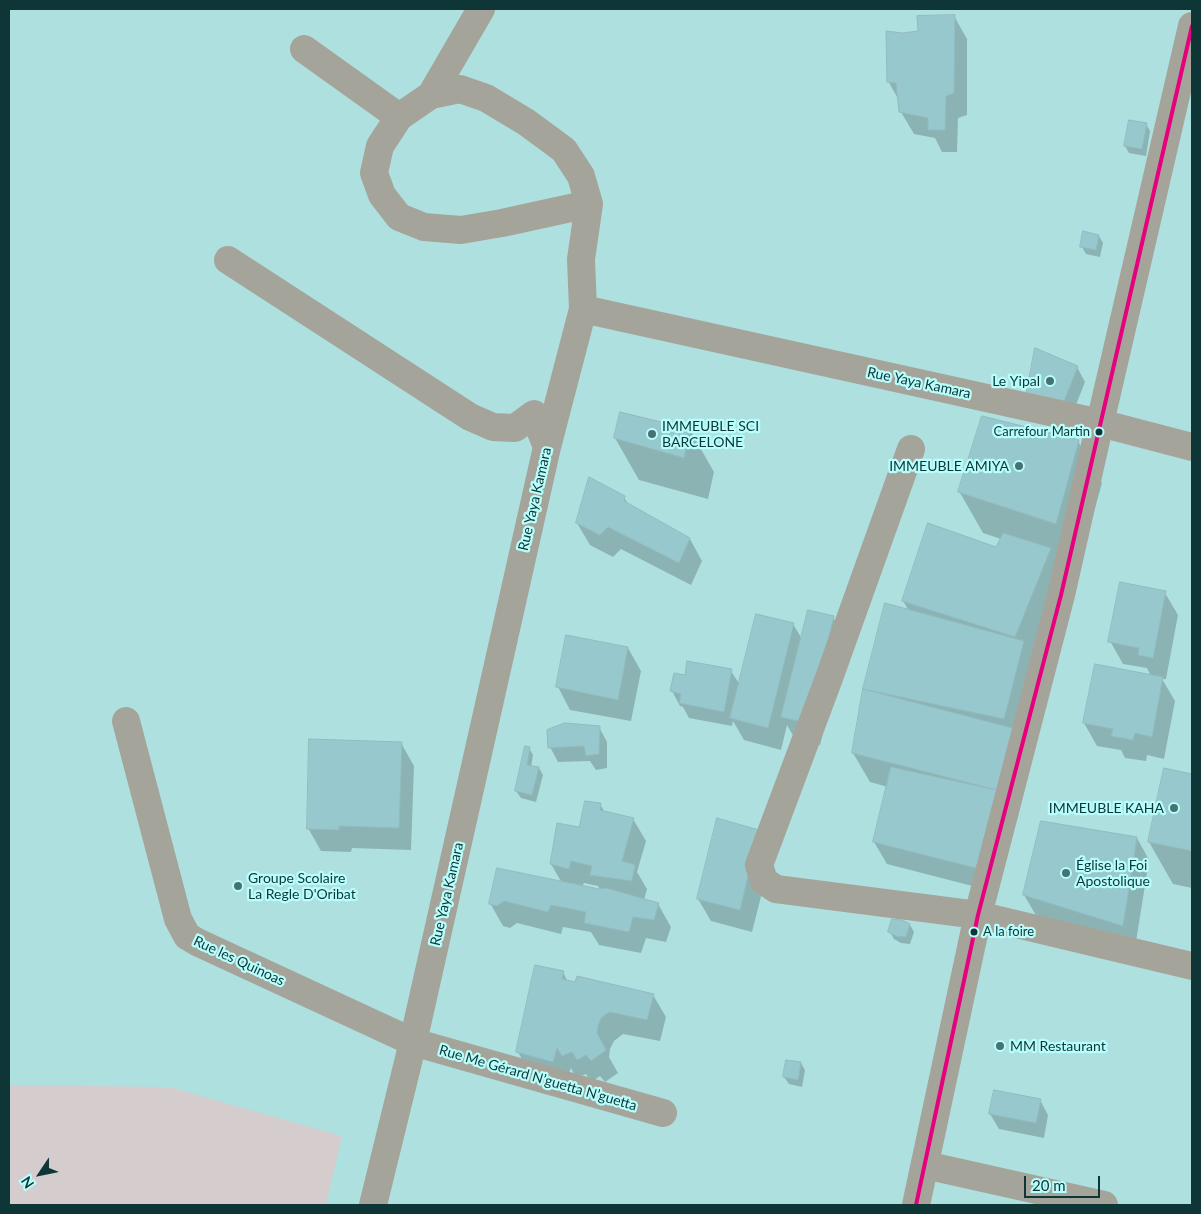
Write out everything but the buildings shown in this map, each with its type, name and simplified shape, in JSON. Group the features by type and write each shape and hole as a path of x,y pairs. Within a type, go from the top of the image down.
{"street":[{"path":"431,95 481,9"},
{"path":"916,1205 978,915 1061,595 1192,26"},
{"path":"304,49 399,117"},
{"path":"583,309 581,259 589,204 581,176 564,150 526,122 486,98 460,89 431,95 399,117 380,146 374,173 382,195 399,217 424,227 461,230 589,204"},
{"path":"228,260 470,417 493,427 515,428 534,414 547,447"},
{"name":"Rue Yaya Kamara","path":"373,1205 413,1042 547,447 583,309 1100,423 1192,447"},
{"path":"911,449 829,678 759,865 764,881 776,889 978,915 1192,966"},
{"name":"Rue les Quinoas","path":"126,721 178,919 187,936 413,1042"},
{"name":"Rue Me Gérard N’guetta N’guetta","path":"413,1042 663,1113"},
{"path":"926,1165 1104,1205"}],"shaded area":[{"path":"9,1085 169,1087 342,1136 326,1205 9,1205"}],"transit line":[{"path":"916,1205 978,915 1061,595 1192,26"}],"place":[{"name":"Le Yipal","path":"1050,381"},
{"name":"Carrefour Martin","path":"1099,432"},
{"name":"IMMEUBLE SCI BARCELONE","path":"652,434"},
{"name":"IMMEUBLE AMIYA","path":"1019,466"},
{"name":"IMMEUBLE KAHA","path":"1174,808"},
{"name":"Église la Foi Apostolique","path":"1066,873"},
{"name":"Groupe Scolaire La Regle D'Oribat","path":"238,886"},
{"name":"A la foire","path":"974,932"},
{"name":"MM Restaurant","path":"1000,1046"}]}
